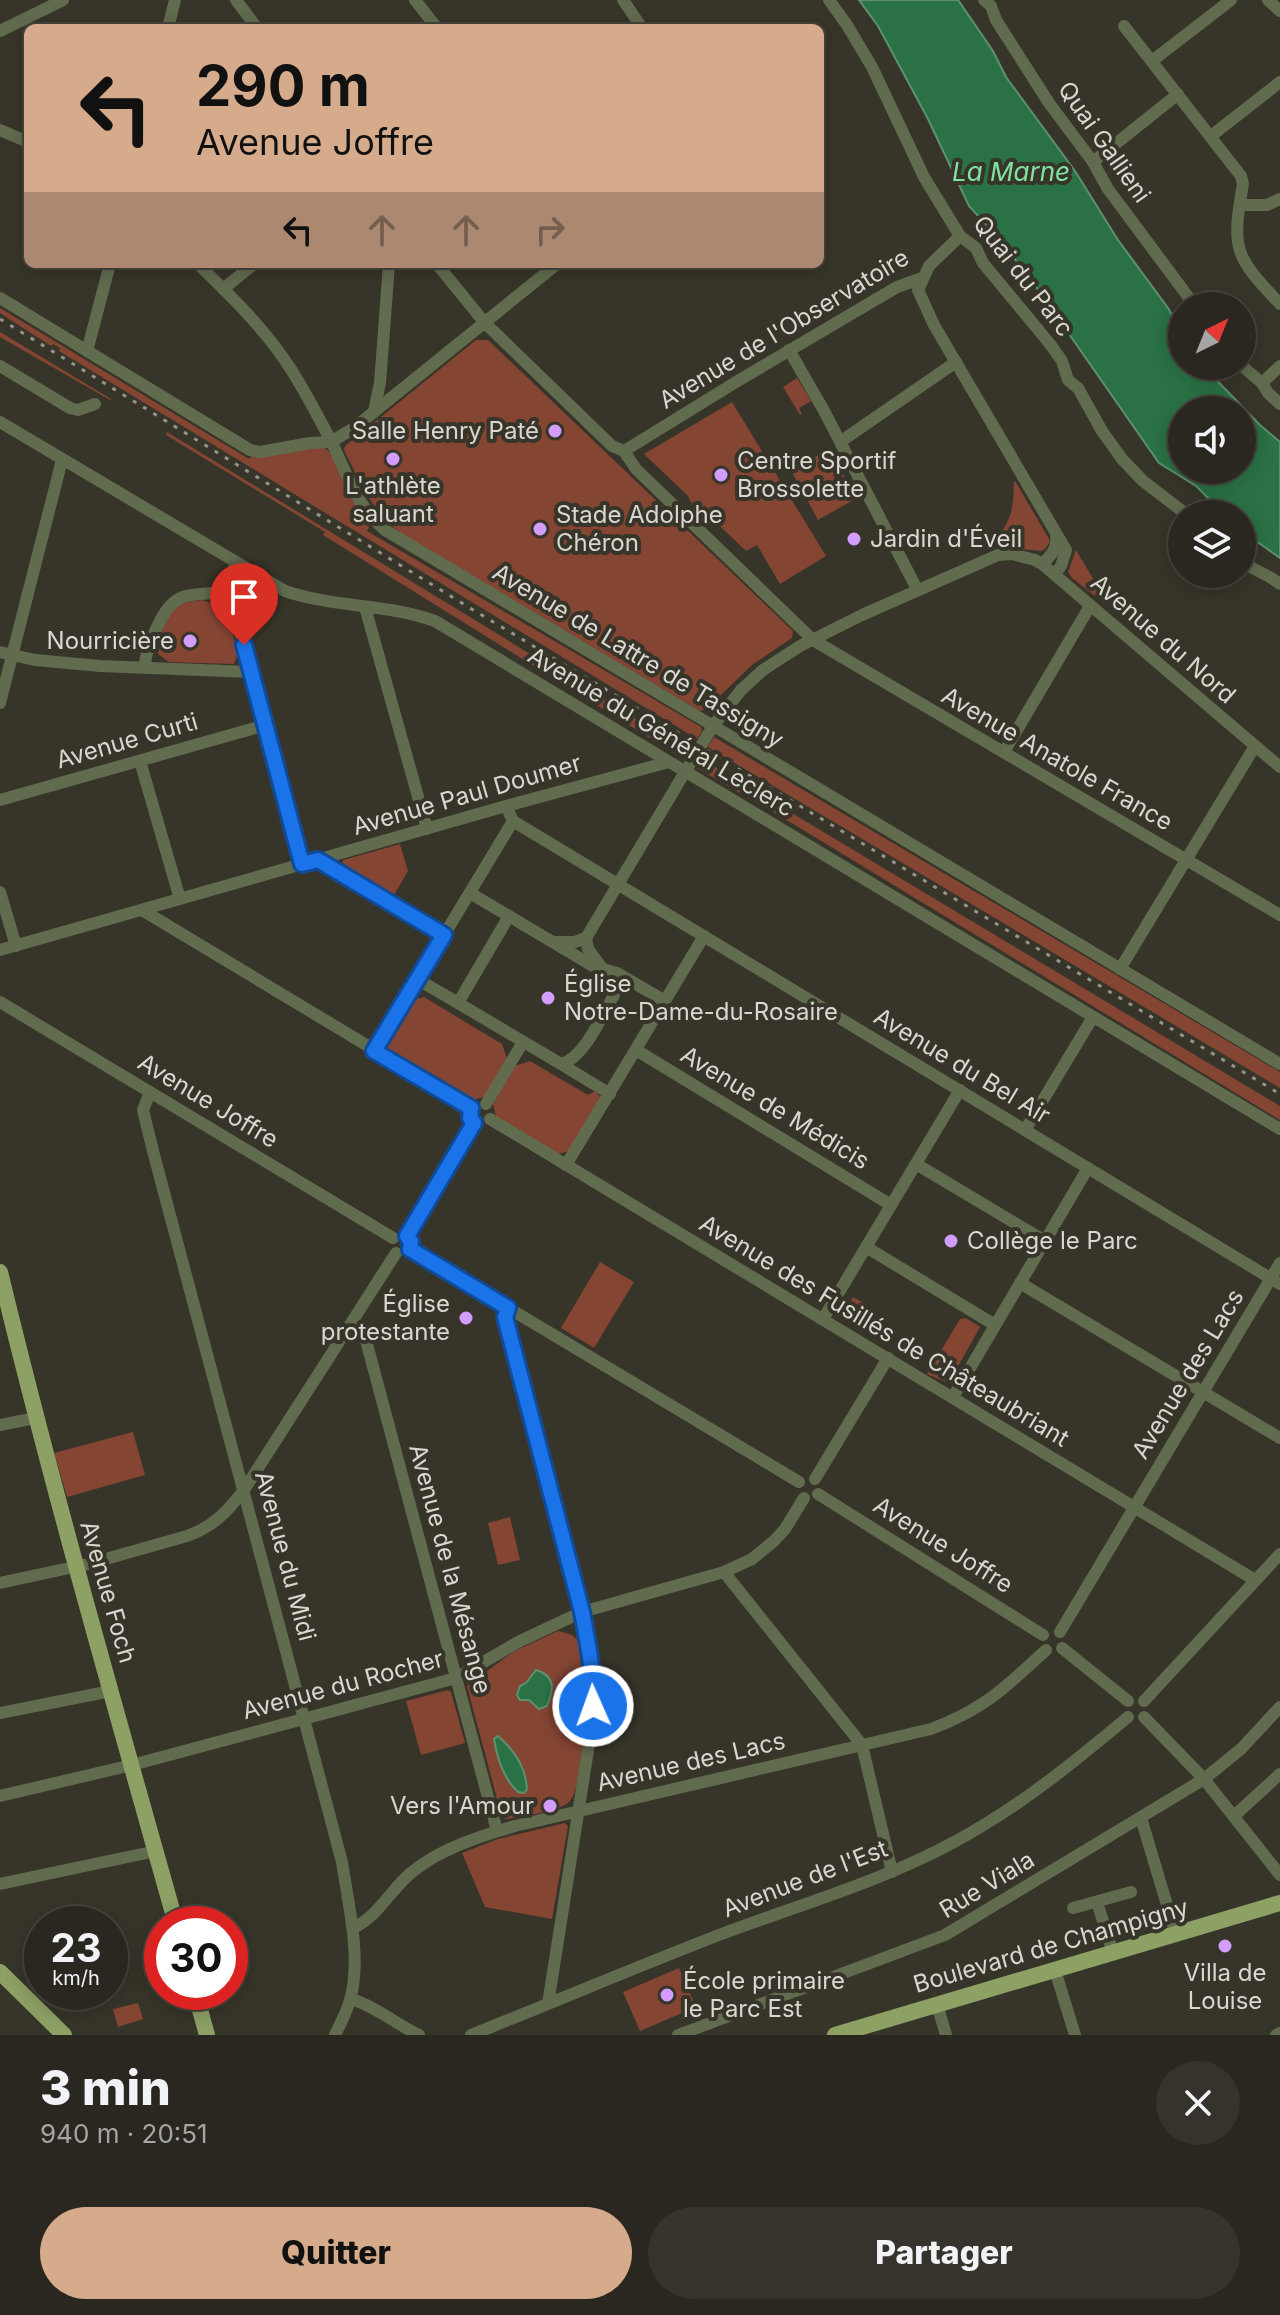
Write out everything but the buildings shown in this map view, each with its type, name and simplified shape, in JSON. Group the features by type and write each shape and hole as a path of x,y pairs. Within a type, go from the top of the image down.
{"main road":[{"name":"Avenue Foch","path":"0,1272 35,1418 171,1906"},
{"name":"Boulevard de Champigny","path":"835,2035 1280,1903"},
{"path":"0,1972 64,2035"},
{"path":"200,2010 207,2035"}],"street":[{"path":"0,31 63,0"},
{"path":"169,24 175,0"},
{"path":"236,0 254,24"},
{"path":"415,0 434,24"},
{"path":"623,0 639,24"},
{"name":"Quai du Parc","path":"829,0 872,67 924,177 960,236 976,248 983,263 1050,344 1062,361 1068,380 1078,388 1122,459 1149,487 1168,501"},
{"name":"Quai Gallieni","path":"984,0 991,6 996,20 1049,103 1093,162 1108,189 1185,292"},
{"path":"1152,61 1231,0"},
{"path":"1268,0 1280,11"},
{"path":"1124,26 1241,176 1243,184 1236,238 1240,253 1247,268 1280,304"},
{"path":"1211,136 1280,82"},
{"path":"1093,162 1178,94"},
{"path":"0,130 24,140"},
{"path":"1240,205 1267,205 1280,199"},
{"name":"Avenue de l'Observatoire","path":"624,451 897,287 922,278 929,266 960,236"},
{"path":"87,351 109,268"},
{"name":"Avenue de Lattre de Tassigny","path":"202,268 267,337 293,371 366,511 385,530 1280,1064"},
{"path":"223,289 249,268"},
{"path":"374,411 380,383 389,268"},
{"name":"Avenue Anatole France","path":"440,268 484,322 612,446 624,451 636,469 813,640 1280,915"},
{"path":"0,298 254,452 331,442 354,428 552,268"},
{"name":"Avenue du Nord","path":"922,278 918,290 934,325 1066,550 1055,574 1280,767"},
{"path":"789,350 917,589"},
{"path":"840,442 956,362"},
{"path":"0,366 70,408 78,410 95,404"},
{"path":"1262,383 1280,366"},
{"path":"1256,378 1280,404"},
{"name":"Avenue du Général Leclerc","path":"0,422 285,591 310,599 391,609 435,621 1280,1129"},
{"path":"0,703 6,654 62,460"},
{"path":"1042,564 1055,549 1056,532"},
{"path":"553,942 575,942 586,938 713,726 741,690 763,670 813,640 917,589 998,555 1012,554 1035,560 1055,574"},
{"path":"236,563 229,592 302,864"},
{"path":"1256,570 1267,573 1280,584"},
{"path":"145,666 145,657 163,613 172,603 182,596 229,592"},
{"path":"1004,752 1090,606"},
{"path":"365,607 427,829"},
{"path":"6,654 100,666 251,672"},
{"name":"Avenue Curti","path":"0,800 266,725"},
{"path":"1120,969 1255,746"},
{"path":"140,761 180,899"},
{"name":"Avenue Paul Doumer","path":"0,950 669,762"},
{"path":"374,1051 513,821 506,806"},
{"name":"Avenue du Bel Air","path":"513,821 1275,1281"},
{"path":"318,860 444,935"},
{"path":"0,892 16,946"},
{"path":"470,893 593,966 617,973 665,1001"},
{"path":"142,910 471,1108"},
{"path":"458,1003 509,916"},
{"path":"566,1165 704,936"},
{"path":"561,1064 571,1062 579,1053 614,995 615,984 588,949 586,938"},
{"path":"417,979 610,1094"},
{"name":"Avenue Joffre","path":"0,1002 403,1241 508,1308 799,1482"},
{"path":"1025,1130 1093,1017"},
{"path":"486,1104 523,1042"},
{"name":"Avenue de Médicis","path":"636,1050 891,1205"},
{"path":"823,1319 960,1090"},
{"name":"Avenue du Midi","path":"150,1092 143,1110 153,1151 342,1862 353,1928 354,1960 351,1999 335,2035"},
{"path":"479,1103 486,1104 490,1109 490,1119 485,1124 474,1123 470,1118 471,1108 479,1103"},
{"name":"Avenue des Fusillés de Châteaubriant","path":"490,1119 1255,1580"},
{"path":"0,1583 75,1566 203,1530 217,1521 244,1490 352,1324 396,1253 392,1248 403,1241 474,1123"},
{"path":"916,1164 1045,1241"},
{"path":"953,1397 1088,1168"},
{"path":"866,1247 995,1325"},
{"name":"Avenue des Lacs","path":"1060,1632 1202,1392 1275,1281 1280,1263"},
{"path":"1020,1283 1280,1438"},
{"path":"508,1308 505,1317 582,1612 594,1686 592,1725 548,2004"},
{"name":"Avenue de la Mésange","path":"352,1324 362,1331 367,1344 497,1831"},
{"path":"815,1479 888,1358"},
{"path":"0,1425 35,1418"},
{"path":"804,1477 815,1479 820,1486 818,1494 810,1499 804,1498 797,1490 799,1482 804,1477"},
{"name":"Avenue Joffre","path":"818,1494 1043,1635"},
{"name":"Avenue du Rocher","path":"0,1796 132,1765 456,1678 520,1641 582,1612 724,1572 752,1559 785,1529 804,1498"},
{"path":"1144,1701 1280,1554"},
{"path":"724,1572 862,1745 892,1872"},
{"path":"1053,1629 1060,1632 1064,1639 1062,1648 1054,1652 1046,1650 1042,1643 1043,1635 1053,1629"},
{"path":"1062,1648 1128,1701"},
{"name":"Avenue des Lacs","path":"353,1928 366,1922 413,1871 452,1848 497,1831 931,1729 961,1717 988,1701 1046,1650"},
{"path":"0,1713 111,1691"},
{"path":"1135,1697 1144,1701 1147,1707 1144,1717 1137,1720 1128,1717 1124,1711 1128,1701 1135,1697"},
{"name":"Rue Viala","path":"678,2035 945,1935 1204,1779 1241,1749 1280,1707"},
{"name":"Avenue de l'Est","path":"471,2035 717,1936 892,1872 955,1842 1017,1805 1128,1717"},
{"path":"1144,1717 1204,1779 1280,1875"},
{"path":"1234,1816 1280,1774"},
{"path":"1141,1818 1176,1935"},
{"path":"0,1884 156,1851"},
{"path":"1073,1908 1131,1892"},
{"path":"1097,1902 1113,1953"},
{"path":"1055,1970 1075,2035"},
{"path":"351,1999 419,2035"},
{"path":"937,2004 946,2035"}],"shaded area":[{"path":"0,308 249,459 253,454 323,447 331,453 371,523 367,531 701,727 702,731 697,739 59,351 60,348 51,346 0,313"},
{"path":"0,332 111,399 0,337"},
{"name":"Stade Adolphe Chéron","path":"476,340 488,340 793,631 792,638 752,665 712,707 700,711 402,534 382,516 368,496 344,450 345,446"},
{"path":"797,378 811,401 799,408 800,415 783,387"},
{"name":"Centre Sportif Brossolette","path":"732,402 826,556 780,584 757,545 746,551 704,511 698,514 687,495 644,454"},
{"path":"167,432 689,751 682,758 323,535 325,532 166,435"},
{"path":"829,449 857,498 818,520 791,470"},
{"path":"1015,481 1050,542 1041,551 992,546 1010,516"},
{"path":"1076,550 1101,592 1095,596 1068,572"},
{"path":"201,600 217,607 227,620 238,654 234,664 169,662 158,654 162,630 171,612 181,604"},
{"path":"714,737 1280,1072 1280,1088 708,747"},
{"path":"702,759 1280,1106 1280,1120 697,768"},
{"path":"400,844 408,871 394,895 342,864 343,860"},
{"path":"424,997 502,1044 507,1059 484,1097 469,1101 384,1050 411,1000"},
{"path":"530,1061 588,1095 595,1091 601,1098 570,1151 558,1154 496,1116 493,1104 514,1066"},
{"path":"600,1262 634,1282 594,1348 561,1328"},
{"path":"853,1297 867,1305 855,1326 841,1318"},
{"path":"966,1318 980,1327 951,1379 946,1382 927,1374 960,1319"},
{"path":"133,1432 145,1475 67,1497 54,1453"},
{"path":"510,1517 520,1560 498,1565 488,1523"},
{"path":"558,1631 567,1633 579,1642 583,1654 585,1723 575,1790 570,1801 558,1808 505,1819 501,1814 467,1686 513,1652"},
{"path":"448,1690 465,1743 421,1755 406,1701"},
{"path":"565,1823 568,1826 552,1919 485,1907 462,1853 498,1839"},
{"path":"679,1968 696,2007 640,2031 623,1992"},
{"path":"138,2003 143,2019 118,2027 113,2010 128,2010 128,2005"}],"water":[{"name":"La Marne","path":"859,0 958,0 993,51 1006,77 1075,171 1118,240 1168,308 1168,380 1217,380 1232,396 1168,396 1168,469 1159,463 1039,291 1001,241 969,206 928,119 878,26"},
{"name":"La Marne","path":"1256,421 1280,442 1280,558 1256,541 1256,500 1210,500 1193,484 1256,484"},
{"path":"536,1670 547,1676 552,1684 547,1706 539,1709 529,1700 520,1700 517,1695 520,1686"},
{"path":"498,1736 522,1767 527,1789 524,1793 513,1787 502,1768 494,1739"}],"railway":[{"path":"0,319 470,608 1280,1094"}],"place":[{"name":"Salle Henry Paté","path":"555,431"},
{"name":"L'athlète saluant","path":"393,459"},
{"name":"Centre Sportif Brossolette","path":"721,475"},
{"name":"Stade Adolphe Chéron","path":"540,529"},
{"name":"Jardin d'Éveil","path":"854,539"},
{"name":"Nourricière","path":"190,641"},
{"name":"Église Notre-Dame-du-Rosaire","path":"548,998"},
{"name":"Collège le Parc","path":"951,1241"},
{"name":"Église protestante","path":"466,1318"},
{"name":"Vers l'Amour","path":"550,1806"},
{"name":"Villa de Louise","path":"1225,1946"},
{"name":"École primaire le Parc Est","path":"667,1995"}],"route":[{"path":"244,645 302,864 318,860 444,935 374,1051 471,1108 470,1118 474,1123 407,1236 411,1242 410,1249 508,1308 505,1317 590,1649 593,1706"}]}
